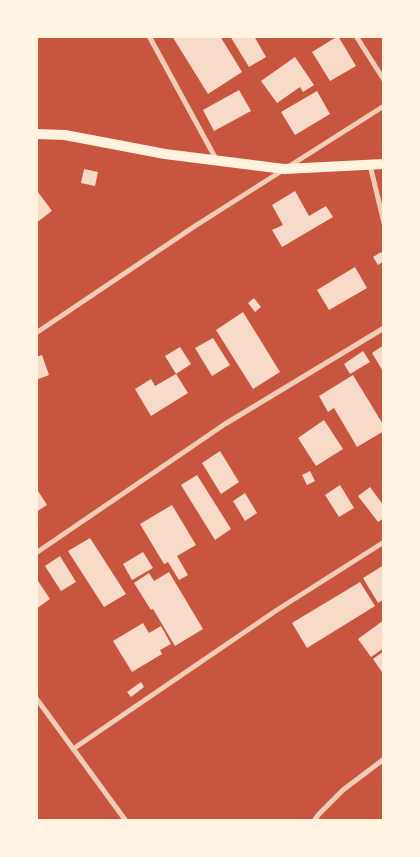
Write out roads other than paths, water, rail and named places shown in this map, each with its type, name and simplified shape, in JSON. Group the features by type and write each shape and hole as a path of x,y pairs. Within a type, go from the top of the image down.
{"main road":[{"path":"36,134 66,135 165,154 284,169 384,164"}],"street":[{"path":"150,36 217,161"},
{"path":"356,36 384,80"},
{"path":"36,332 187,231 384,106"},
{"path":"370,165 384,223"},
{"path":"36,554 225,424 384,328"},
{"path":"73,748 277,610 384,542"},
{"path":"36,698 126,821"},
{"path":"314,821 343,790 384,759"}]}
